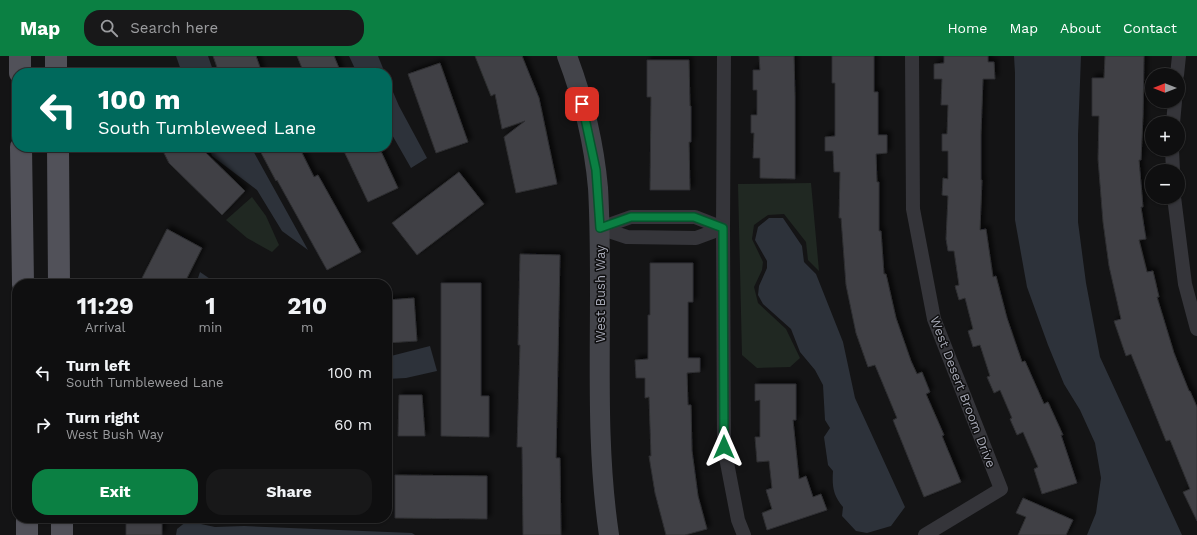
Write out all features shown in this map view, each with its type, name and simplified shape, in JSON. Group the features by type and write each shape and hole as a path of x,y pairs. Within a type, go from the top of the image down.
{"main road":[{"path":"20,56 20,68"},
{"path":"56,56 56,68"},
{"path":"21,152 23,279"},
{"path":"58,152 59,279"},
{"path":"27,523 27,535"},
{"path":"62,523 62,535"}],"street":[{"name":"West Bush Way","path":"567,56 575,77 586,117 598,189 600,228 601,454 605,507 609,535"},
{"path":"724,56 724,447 738,520 744,535"},
{"name":"West Desert Broom Drive","path":"912,56 914,209 934,319 1001,489 925,535"},
{"path":"1178,68 1179,56"},
{"path":"1175,204 1185,284 1197,329"},
{"path":"600,228 631,217 694,217 723,228"},
{"path":"600,228 627,237 696,238 723,228"}],"shaded area":[{"path":"176,56 208,56 212,68 180,68"},
{"path":"349,56 378,56 383,68 355,68"},
{"path":"1014,56 1081,56 1078,135 1078,222 1086,283 1100,357 1182,535 1087,535 1096,513 1101,478 1095,443 1080,410 1064,384 1027,287 1015,220"},
{"path":"392,90 399,106 427,158 411,168 392,135"},
{"path":"211,152 254,152 308,250 282,231 257,190 212,156"},
{"path":"811,183 819,271 808,260 806,242 784,214 768,215 754,225 752,239 763,262 762,270 754,287 758,303 786,329 800,358 790,367 757,368 742,355 738,184"},
{"path":"252,197 266,216 279,245 272,252 247,238 226,220"},
{"path":"769,218 783,218 802,246 804,262 816,274 843,342 855,398 905,507 891,526 867,533 856,531 842,516 843,507 835,494 833,486 833,471 828,465 824,437 830,428 825,420 823,385 815,370 800,352 791,329 763,304 758,295 759,286 767,268 767,261 755,240 758,227"},
{"path":"200,272 210,279 198,279"},
{"path":"430,346 437,371 406,378 392,379 392,356"},
{"path":"184,523 196,523 215,527 244,526 412,533 415,535 176,535 177,529"}],"building":[{"path":"213,56 256,56 260,68 217,68"},
{"path":"297,56 334,56 339,68 302,68"},
{"path":"475,56 522,56 539,98 557,184 516,193 504,137 525,121 502,129 495,94 491,96"},
{"path":"759,56 794,56 795,179 760,178 760,158 753,158 754,133 751,133 751,115 757,115 757,90 753,90 753,70 760,70"},
{"path":"832,56 874,56 874,92 878,92 878,135 887,135 887,153 876,154 877,182 879,182 879,231 881,231 884,274 886,274 896,318 911,361 917,374 922,372 930,392 926,394 944,435 942,436 961,482 924,497 893,420 897,418 875,365 868,367 856,333 846,285 841,218 839,218 840,172 834,172 833,151 825,151 825,137 835,136 835,83 832,83"},
{"path":"944,56 988,56 988,62 994,62 995,79 983,79 980,230 986,229 993,277 996,276 1007,318 1022,362 1025,361 1044,404 1048,402 1063,435 1061,435 1077,483 1042,494 1034,469 1038,467 1023,432 1017,435 1010,419 1012,418 1000,390 994,393 987,377 990,376 980,345 973,347 968,331 973,329 965,298 959,300 955,286 959,285 954,251 948,251 946,239 948,196 942,195 943,178 948,179 948,151 942,151 942,134 947,134 948,105 941,105 942,79 934,79 934,64 944,63"},
{"path":"1105,56 1144,56 1141,160 1139,160 1143,207 1141,207 1146,239 1139,240 1147,272 1153,271 1159,297 1157,297 1174,353 1197,407 1197,521 1183,492 1190,489 1170,440 1166,441 1131,354 1126,356 1114,321 1121,319 1109,266 1103,222 1098,159 1099,116 1092,116 1092,78 1104,78"},
{"path":"647,60 689,60 691,106 691,142 689,142 690,190 650,190 651,97 647,97"},
{"path":"440,63 468,142 436,153 408,74"},
{"path":"164,152 205,152 245,191 222,215 169,163"},
{"path":"261,152 302,152 314,177 318,175 361,252 327,270 277,180 276,181"},
{"path":"344,152 381,152 398,188 368,202"},
{"path":"459,172 484,204 417,255 392,223"},
{"path":"167,229 202,248 186,279 142,279"},
{"path":"520,254 560,255 556,458 560,458 561,535 523,535 522,447 517,447 520,345 518,345"},
{"path":"650,263 693,263 693,302 688,302 688,358 700,358 700,372 687,373 688,405 691,405 692,451 698,496 707,529 685,535 666,535 655,493 649,456 651,456 649,397 645,398 645,378 636,378 635,360 648,359"},
{"path":"441,283 481,283 481,396 489,396 489,437 441,436"},
{"path":"414,298 417,341 392,343 392,300"},
{"path":"755,384 796,384 796,420 793,420 799,479 806,476 813,497 821,494 827,510 767,530 762,513 772,509 766,490 772,488 769,461 757,462 755,437 760,437 760,400 755,401"},
{"path":"399,395 422,395 425,436 398,436"},
{"path":"395,475 487,476 487,519 395,518"},
{"path":"1023,498 1073,520 1066,535 1018,535 1026,517 1016,513"},
{"path":"126,523 162,523 162,535 126,535"}],"route":[{"path":"582,104 589,130 596,170 600,228 631,217 694,217 723,228 724,447"}]}
